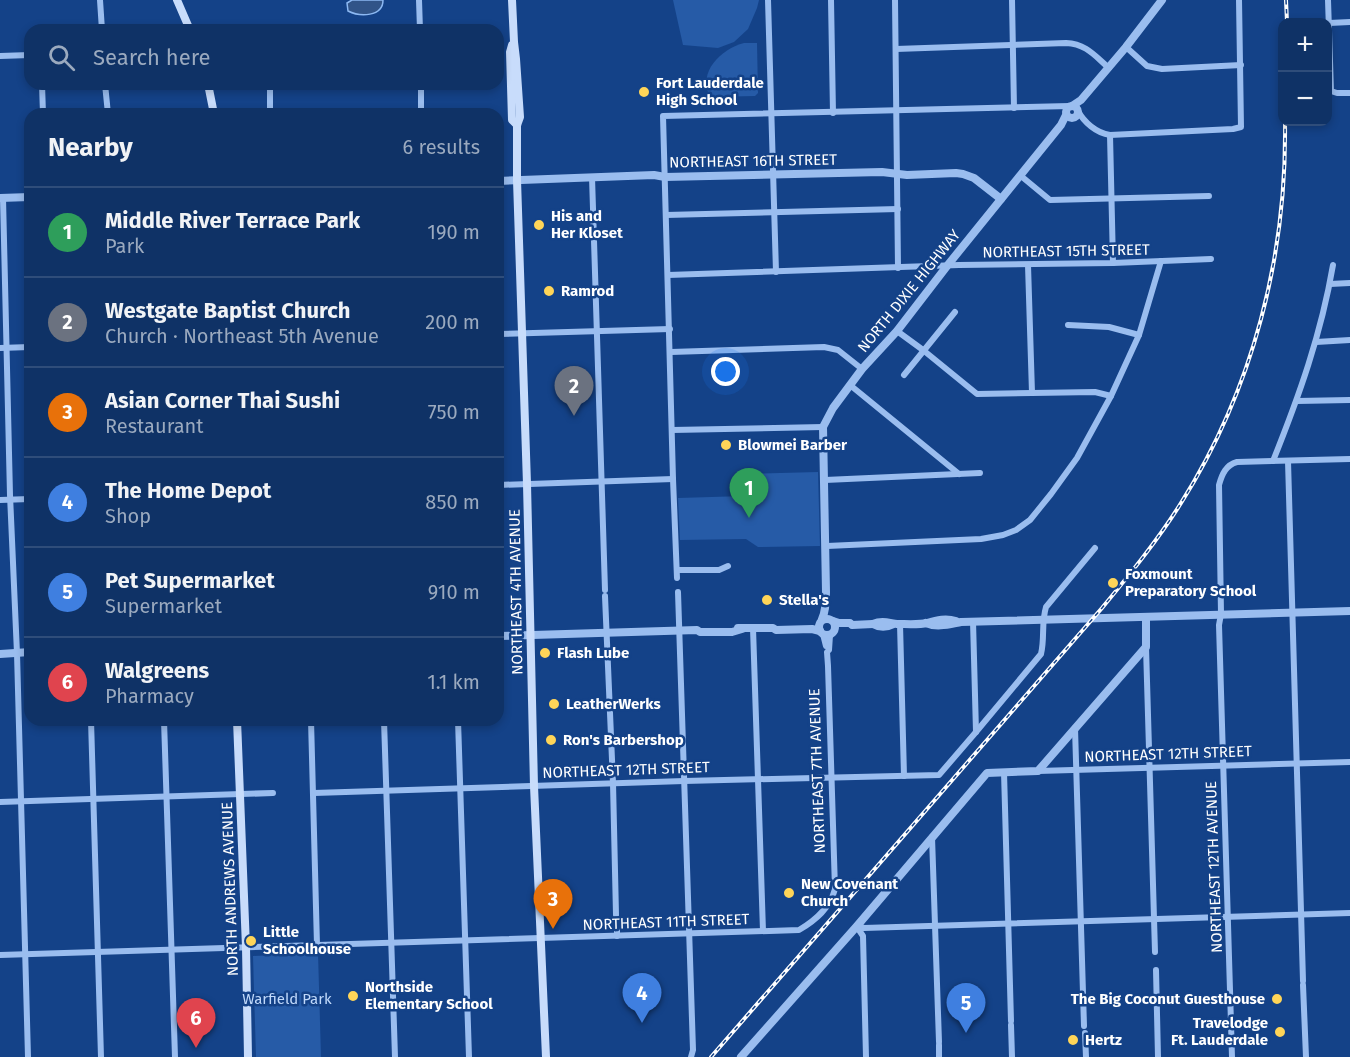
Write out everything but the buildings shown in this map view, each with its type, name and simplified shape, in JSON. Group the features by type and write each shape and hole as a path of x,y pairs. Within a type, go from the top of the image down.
{"main road":[{"path":"177,0 187,24"},
{"name":"NORTHEAST 4TH AVENUE","path":"512,0 513,42 510,52 512,120 517,125 534,786 546,1057"},
{"path":"209,90 213,108"},
{"name":"NORTH ANDREWS AVENUE","path":"237,726 248,1057"}],"street":[{"path":"100,0 102,24"},
{"path":"419,0 420,24"},
{"path":"768,0 776,272"},
{"path":"831,0 833,113"},
{"path":"895,0 898,268"},
{"path":"1012,0 1014,108"},
{"path":"1072,112 1162,0"},
{"path":"677,578 663,116 1056,107 1072,112 1101,133 1110,135 1233,129 1241,127 1239,0"},
{"path":"1328,0 1329,18"},
{"path":"1332,23 1350,22"},
{"path":"896,49 1077,44 1109,68"},
{"path":"1126,46 1147,66 1155,68 1241,65"},
{"path":"0,56 24,55"},
{"path":"1330,72 1331,91 1350,93"},
{"path":"42,90 43,108"},
{"path":"106,90 107,108"},
{"path":"270,90 270,108"},
{"path":"421,90 421,108"},
{"name":"NORTH DIXIE HIGHWAY","path":"823,427 833,408 862,369 897,331 1072,112"},
{"path":"1110,135 1113,263"},
{"name":"NORTHEAST 16TH STREET","path":"504,180 654,175 665,177 882,172 907,175 956,173 974,178 1001,200"},
{"path":"1020,176 1050,200 1209,196"},
{"path":"592,177 617,936"},
{"path":"24,197 1,198 3,348 17,653 28,1057"},
{"path":"666,214 898,209"},
{"name":"NORTHEAST 15TH STREET","path":"668,275 1211,259"},
{"path":"827,546 981,539 1016,530 1030,520 1077,458 1110,396 1139,335 1161,261"},
{"path":"1028,265 1032,393"},
{"path":"1333,265 1317,342 1273,461 1350,459"},
{"path":"1330,284 1350,284"},
{"path":"904,375 955,312"},
{"path":"1068,325 1109,327 1139,335"},
{"path":"504,334 670,329"},
{"path":"897,331 977,394 1095,392 1110,396"},
{"path":"1317,342 1350,340"},
{"path":"3,348 24,347"},
{"path":"671,352 824,347 838,350 862,369"},
{"path":"850,386 960,475"},
{"path":"1297,401 1350,400"},
{"path":"672,430 823,427 827,546 826,600 829,612 826,620 818,627 827,632"},
{"name":"NORTHEAST 12TH AVENUE","path":"1232,1057 1219,625 1221,615 1218,496 1222,474 1230,464 1273,461"},
{"path":"1288,461 1306,1057"},
{"path":"825,480 980,473"},
{"path":"504,485 673,479"},
{"path":"0,500 24,499"},
{"path":"976,732 1041,654 1042,619 1046,607 1095,548"},
{"path":"677,570 718,570 728,566"},
{"path":"678,592 693,1050 691,1057"},
{"path":"773,628 776,625 812,624 826,620 852,625 878,622 927,623 932,620 950,619 961,622 1350,610"},
{"path":"1146,617 1155,952"},
{"path":"826,620 835,625 827,632"},
{"path":"973,621 976,732"},
{"path":"897,624 904,776"},
{"path":"504,636 679,630 732,632 753,628 812,629 827,632 850,628 852,625"},
{"path":"753,628 764,931"},
{"name":"NORTHEAST 7TH AVENUE","path":"800,930 822,914 835,889 825,640 827,632"},
{"path":"1038,771 1146,647"},
{"path":"0,654 24,652"},
{"path":"91,726 101,1057"},
{"path":"164,726 175,1057"},
{"path":"312,726 317,945"},
{"path":"384,726 395,1057"},
{"path":"458,726 469,1057"},
{"path":"1075,728 1086,1057"},
{"name":"NORTHEAST 12TH STREET","path":"314,793 939,775 976,732"},
{"name":"NORTHEAST 12TH STREET","path":"932,837 987,773 1350,762"},
{"path":"1004,772 1012,1057"},
{"path":"0,802 273,793"},
{"path":"932,837 939,1057"},
{"path":"741,1057 932,837"},
{"path":"857,926 864,928 1350,913"},
{"path":"857,926 863,936 866,1057"},
{"name":"NORTHEAST 11TH STREET","path":"0,955 800,930"},
{"path":"1156,970 1158,1057"}],"green space":[{"path":"673,0 759,0 748,29 734,42 718,48 683,45"},
{"path":"744,43 757,43 758,93 755,96 710,97 707,79 714,63 727,50"},
{"path":"818,472 820,546 758,547 746,539 680,540 678,498 745,496 745,474"},
{"name":"Warfield Park","path":"318,953 321,1057 256,1057 253,956"}],"shaded area":[{"path":"352,0 383,0 379,10 364,15 348,11 347,3"}],"railway":[{"path":"1286,0 1287,18"},
{"path":"711,1057 1102,608 1153,544 1181,503 1228,414 1261,320 1280,222 1285,126"}],"place":[{"name":"Fort Lauderdale High School","path":"644,92"},
{"name":"His and Her Kloset","path":"539,225"},
{"name":"Ramrod","path":"549,291"},
{"name":"Westgate Baptist Church","path":"574,416"},
{"name":"Blowmei Barber","path":"726,445"},
{"name":"Middle River Terrace Park","path":"749,518"},
{"name":"Foxmount Preparatory School","path":"1113,583"},
{"name":"Stella's","path":"767,600"},
{"name":"Flash Lube","path":"545,653"},
{"name":"LeatherWerks","path":"554,704"},
{"name":"Ron's Barbershop","path":"551,740"},
{"name":"New Covenant Church","path":"789,893"},
{"name":"Asian Corner Thai Sushi","path":"553,929"},
{"name":"Little Schoolhouse","path":"251,941"},
{"name":"Northside Elementary School","path":"353,996"},
{"name":"The Big Coconut Guesthouse","path":"1277,999"},
{"name":"The Home Depot","path":"642,1023"},
{"name":"Travelodge Ft. Lauderdale","path":"1280,1032"},
{"name":"Pet Supermarket","path":"966,1033"},
{"name":"Hertz","path":"1073,1040"},
{"name":"Walgreens","path":"196,1048"}]}
